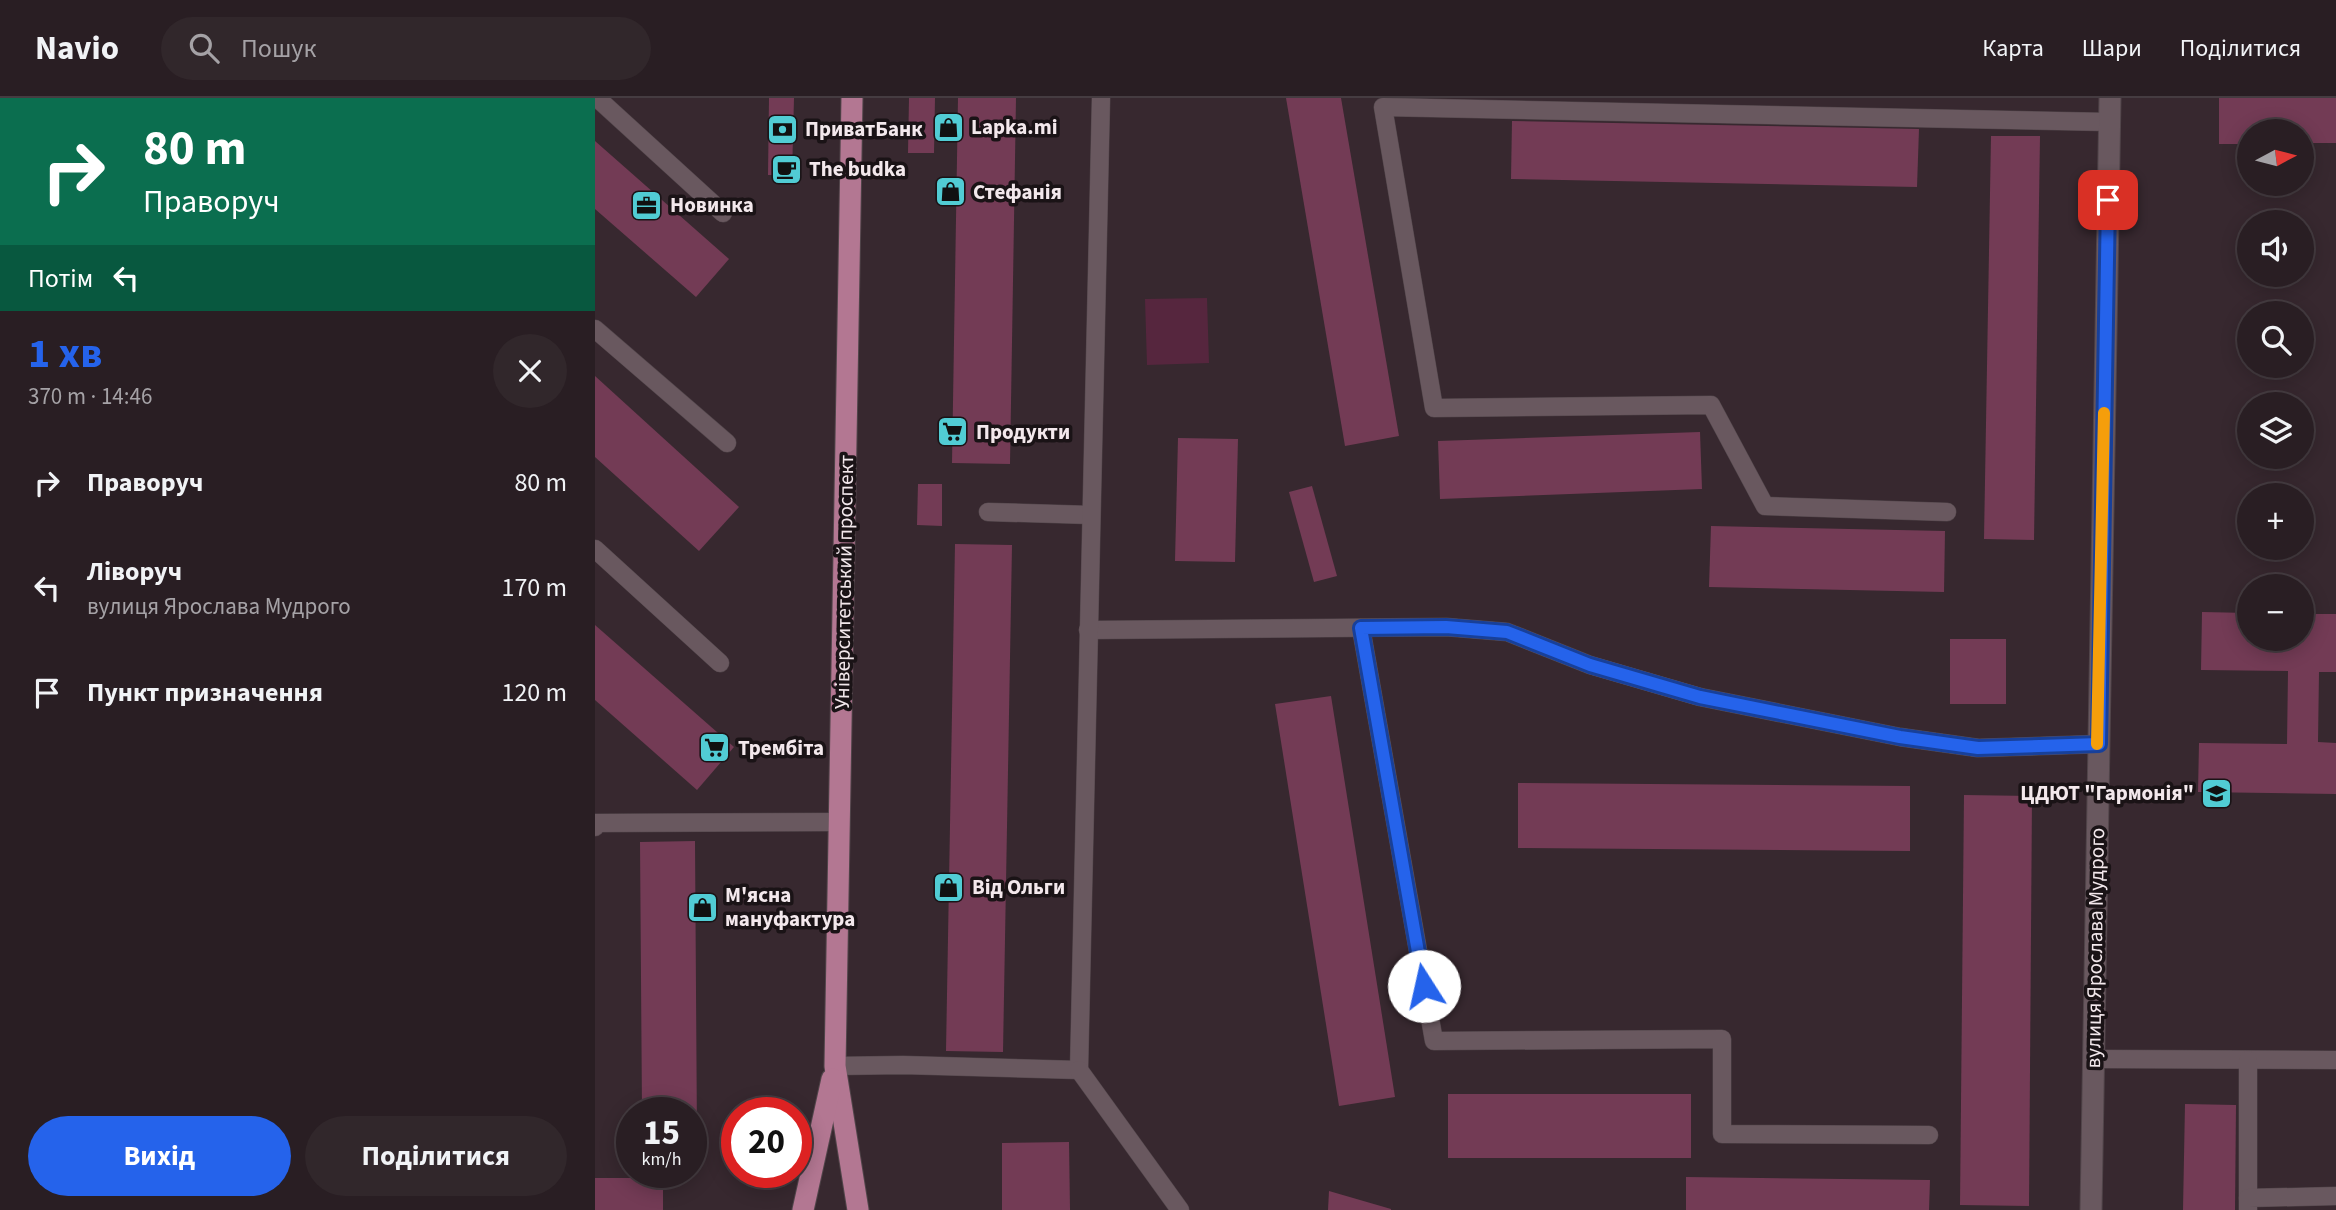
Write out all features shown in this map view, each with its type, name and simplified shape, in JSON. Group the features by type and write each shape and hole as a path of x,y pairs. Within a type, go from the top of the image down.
{"main road":[{"name":"Університетський проспект","path":"835,1066 852,98"},
{"path":"803,1210 835,1066"},
{"path":"835,1066 858,1210"}],"street":[{"name":"вулиця Ярослава Мудрого","path":"2091,1210 2110,98"}],"lane":[{"path":"597,98 723,213"},
{"path":"1101,98 1079,1070 1180,1210"},
{"path":"1947,512 1765,506 1711,405 1434,408 1383,107 2109,122"},
{"path":"595,329 727,443"},
{"path":"988,512 1091,515"},
{"path":"595,549 720,663"},
{"path":"1088,630 1446,627 1507,632 1590,665 1700,697 1900,737 1978,748 2099,744"},
{"path":"1361,628 1434,1041 1722,1039 1722,1134 1929,1135"},
{"path":"595,827 595,823 839,822"},
{"path":"2094,1059 2336,1060"},
{"path":"2248,1060 2248,1204 2336,1196"},
{"path":"835,1066 903,1065 1079,1070"}],"shaded area":[{"path":"1207,298 1209,363 1147,365 1145,299"}],"building":[{"path":"769,98 794,98 792,175 768,175"},
{"path":"909,98 935,98 934,153 908,153"},
{"path":"958,98 1016,98 1010,464 952,463"},
{"path":"1286,98 1341,98 1399,436 1345,446"},
{"path":"2219,98 2336,98 2336,143 2314,143 2314,119 2237,119 2237,144 2219,144"},
{"path":"1512,121 1919,129 1917,187 1511,179"},
{"path":"1991,136 2040,136 2034,540 1984,539"},
{"path":"595,141 729,259 696,297 595,209"},
{"path":"595,376 739,507 699,551 595,457"},
{"path":"1700,432 1702,489 1440,499 1438,441"},
{"path":"1178,438 1238,439 1235,562 1175,561"},
{"path":"918,484 942,484 942,526 917,525"},
{"path":"1312,486 1337,576 1314,582 1289,492"},
{"path":"1711,526 1945,531 1944,592 1709,587"},
{"path":"955,544 1012,545 1003,1052 946,1051"},
{"path":"2202,612 2237,613 2237,651 2314,651 2314,614 2336,614 2336,672 2319,672 2318,742 2336,743 2336,794 2198,792 2199,743 2287,744 2288,671 2201,670"},
{"path":"595,625 734,747 697,790 595,700"},
{"path":"1950,639 2006,639 2006,704 1950,704"},
{"path":"1331,696 1395,1097 1339,1106 1275,704"},
{"path":"1518,783 1910,786 1910,851 1518,848"},
{"path":"1964,795 2032,796 2029,1206 1960,1205"},
{"path":"695,841 697,1097 642,1097 640,842"},
{"path":"1448,1094 1691,1094 1691,1158 1448,1158"},
{"path":"2185,1104 2236,1105 2235,1210 2183,1210"},
{"path":"1069,1142 1070,1210 1002,1210 1002,1143"},
{"path":"1686,1177 1930,1180 1929,1210 1686,1210"},
{"path":"595,1178 616,1178 616,1188 663,1188 663,1210 595,1210"},
{"path":"1329,1191 1391,1209 1391,1210 1328,1210"}],"slow traffic":[{"path":"2097,744 2104,413"}],"place":[{"name":"Lapka.mi","path":"948,127"},
{"name":"ПриватБанк","path":"782,129"},
{"name":"The budka","path":"786,169"},
{"name":"Стефанія","path":"950,192"},
{"name":"Новинка","path":"647,205"},
{"name":"Продукти","path":"953,432"},
{"name":"Трембіта","path":"715,748"},
{"name":"ЦДЮТ \"Гармонія\"","path":"2217,793"},
{"name":"Від Ольги","path":"949,887"},
{"name":"М'ясна мануфактура","path":"702,907"}],"route":[{"path":"1424,986 1361,628 1446,627 1507,632 1590,665 1700,697 1900,737 1978,748 2099,744 2108,200"}]}
